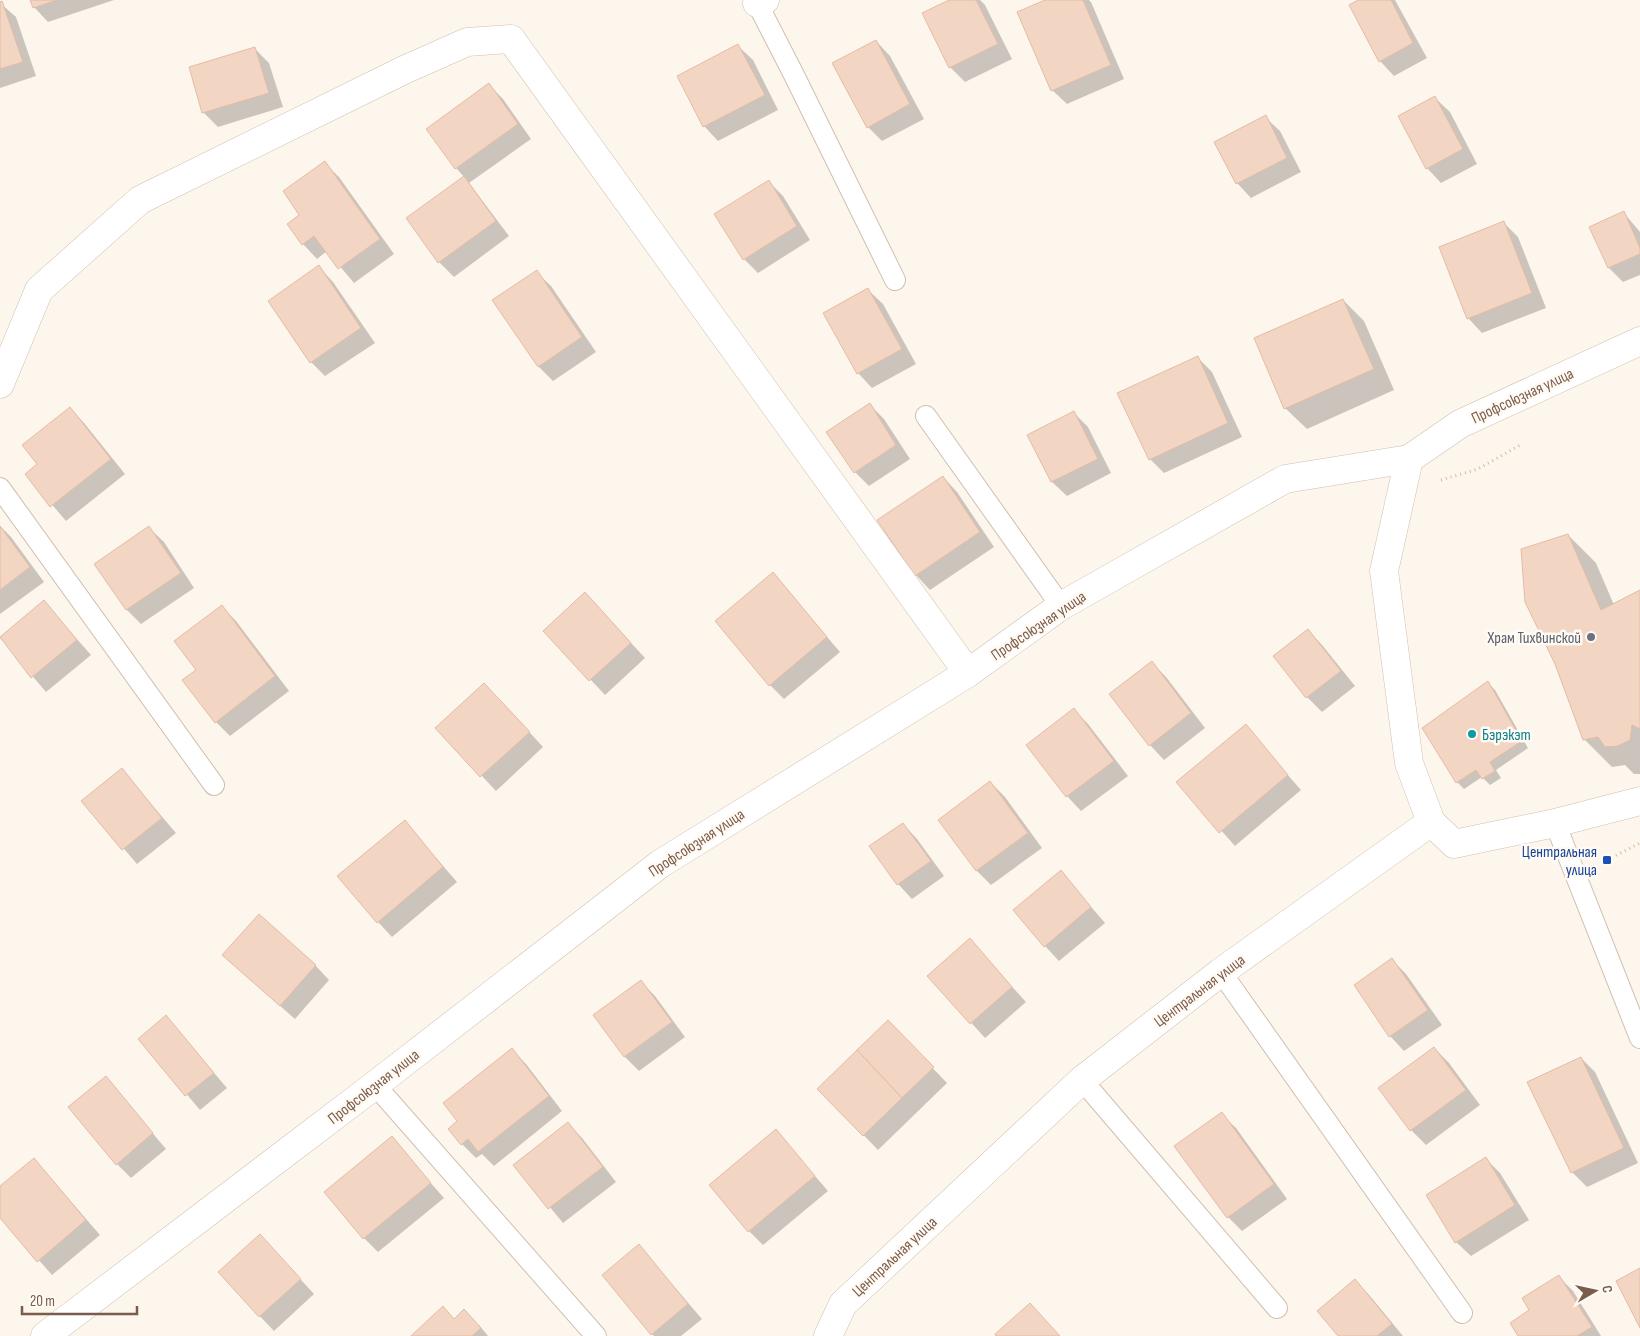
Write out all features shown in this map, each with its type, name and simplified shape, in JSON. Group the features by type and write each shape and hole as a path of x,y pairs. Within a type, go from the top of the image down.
{"street":[{"path":"0,384 39,290 140,200 404,70 468,42 511,39 968,673"},
{"name":"Профсоюзная улица","path":"45,1336 375,1085 660,864 968,673 1060,606 1285,479 1409,459 1460,424 1640,341"},
{"path":"1409,459 1384,571 1409,763 1431,822 1454,844 1555,823 1640,801"},
{"name":"Центральная улица","path":"828,1336 843,1304 1082,1080 1221,972 1431,822"}],"lane":[{"path":"761,2 895,280"},
{"path":"926,416 1060,606"},
{"path":"0,488 214,785"},
{"path":"1555,823 1640,1038"},
{"path":"1221,972 1462,1313"},
{"path":"1082,1080 1276,1308"},
{"path":"375,1085 596,1336"}],"path":[{"path":"1432,483 1478,469 1522,444"},
{"path":"1607,860 1640,843"}],"building":[{"path":"30,0 57,0 33,8"},
{"path":"949,0 976,0 998,44 949,68 922,13"},
{"path":"1045,0 1083,0 1111,65 1051,91 1017,12"},
{"path":"1358,0 1391,0 1413,43 1379,62 1349,5"},
{"path":"2,1 23,62 0,69 0,2"},
{"path":"876,40 910,104 867,128 832,63"},
{"path":"738,44 765,95 703,127 677,76"},
{"path":"255,47 269,93 202,113 189,67"},
{"path":"489,83 518,124 455,169 426,129"},
{"path":"1435,96 1463,149 1426,169 1398,116"},
{"path":"1266,115 1287,158 1236,184 1214,142"},
{"path":"325,161 380,239 338,269 314,236 302,245 287,224 299,215 283,191"},
{"path":"464,176 496,221 438,263 406,218"},
{"path":"769,180 797,226 743,260 714,214"},
{"path":"1624,211 1640,248 1640,254 1608,268 1589,227"},
{"path":"1504,221 1532,293 1467,319 1439,247"},
{"path":"319,265 361,328 310,363 268,301"},
{"path":"537,270 582,337 538,367 492,300"},
{"path":"868,288 902,349 857,374 823,313"},
{"path":"1343,299 1374,369 1284,409 1254,338"},
{"path":"1198,356 1228,423 1149,460 1117,393"},
{"path":"870,403 896,445 854,473 826,432"},
{"path":"70,407 111,459 50,507 25,474 37,464 22,445"},
{"path":"1074,411 1098,459 1051,482 1027,435"},
{"path":"943,476 980,532 915,576 877,520"},
{"path":"0,526 30,567 0,590"},
{"path":"149,526 181,573 126,610 94,564"},
{"name":"Храм Тихвинской","path":"1568,534 1601,610 1640,590 1640,729 1632,725 1630,740 1618,746 1605,747 1598,737 1583,740 1555,664 1525,602 1521,549"},
{"path":"773,572 827,637 769,686 715,621"},
{"path":"585,592 631,643 589,681 543,631"},
{"path":"44,600 77,640 31,678 0,637"},
{"path":"222,605 275,676 215,723 182,680 196,670 174,641"},
{"path":"1308,629 1341,671 1306,698 1273,656"},
{"path":"1152,661 1191,713 1149,746 1109,694"},
{"name":"Бэрэкэт","path":"1488,681 1522,741 1490,762 1495,771 1482,779 1476,770 1456,783 1422,728"},
{"path":"484,683 530,732 480,777 435,728"},
{"path":"1074,708 1114,761 1066,797 1026,745"},
{"path":"1246,724 1288,775 1219,833 1176,782"},
{"path":"122,768 162,818 122,850 81,801"},
{"path":"990,781 1028,833 976,871 938,820"},
{"path":"405,820 443,867 377,923 337,876"},
{"path":"903,823 931,861 897,885 869,846"},
{"path":"1061,870 1091,907 1044,947 1013,910"},
{"path":"259,914 316,965 280,1006 222,955"},
{"path":"970,938 1012,987 970,1024 927,976"},
{"path":"1392,958 1428,1010 1389,1037 1354,985"},
{"path":"641,980 672,1022 624,1057 593,1015"},
{"path":"166,1015 214,1073 185,1096 138,1039"},
{"path":"888,1020 934,1067 902,1098 857,1050"},
{"path":"1434,1047 1466,1090 1410,1131 1378,1088"},
{"path":"512,1048 549,1096 478,1152 468,1139 461,1145 448,1129 457,1121 443,1103"},
{"path":"857,1050 902,1098 863,1136 817,1089"},
{"path":"1581,1057 1624,1148 1571,1173 1527,1082"},
{"path":"106,1076 153,1133 116,1165 68,1107"},
{"path":"1222,1112 1274,1184 1227,1218 1174,1146"},
{"path":"568,1122 603,1167 548,1209 513,1165"},
{"path":"776,1129 815,1176 748,1232 709,1185"},
{"path":"392,1136 431,1183 363,1239 324,1192"},
{"path":"1486,1157 1515,1205 1455,1243 1426,1195"},
{"path":"34,1158 86,1220 37,1262 0,1218 0,1186"},
{"path":"260,1234 301,1279 259,1317 218,1272"},
{"path":"639,1244 688,1304 651,1335 602,1275"},
{"path":"1640,1268 1640,1328 1616,1281"},
{"path":"1559,1275 1592,1327 1577,1336 1518,1336 1510,1323 1529,1310 1522,1298"},
{"path":"1355,1279 1392,1324 1377,1336 1338,1336 1317,1311"},
{"path":"1030,1303 1060,1336 996,1336 995,1334"},
{"path":"443,1306 454,1319 464,1309 481,1328 472,1336 411,1336"}],"place":[{"name":"Храм Тихвинской","path":"1591,637"},
{"name":"Бэрэкэт","path":"1472,734"},
{"name":"Центральная улица","path":"1607,860"}]}
